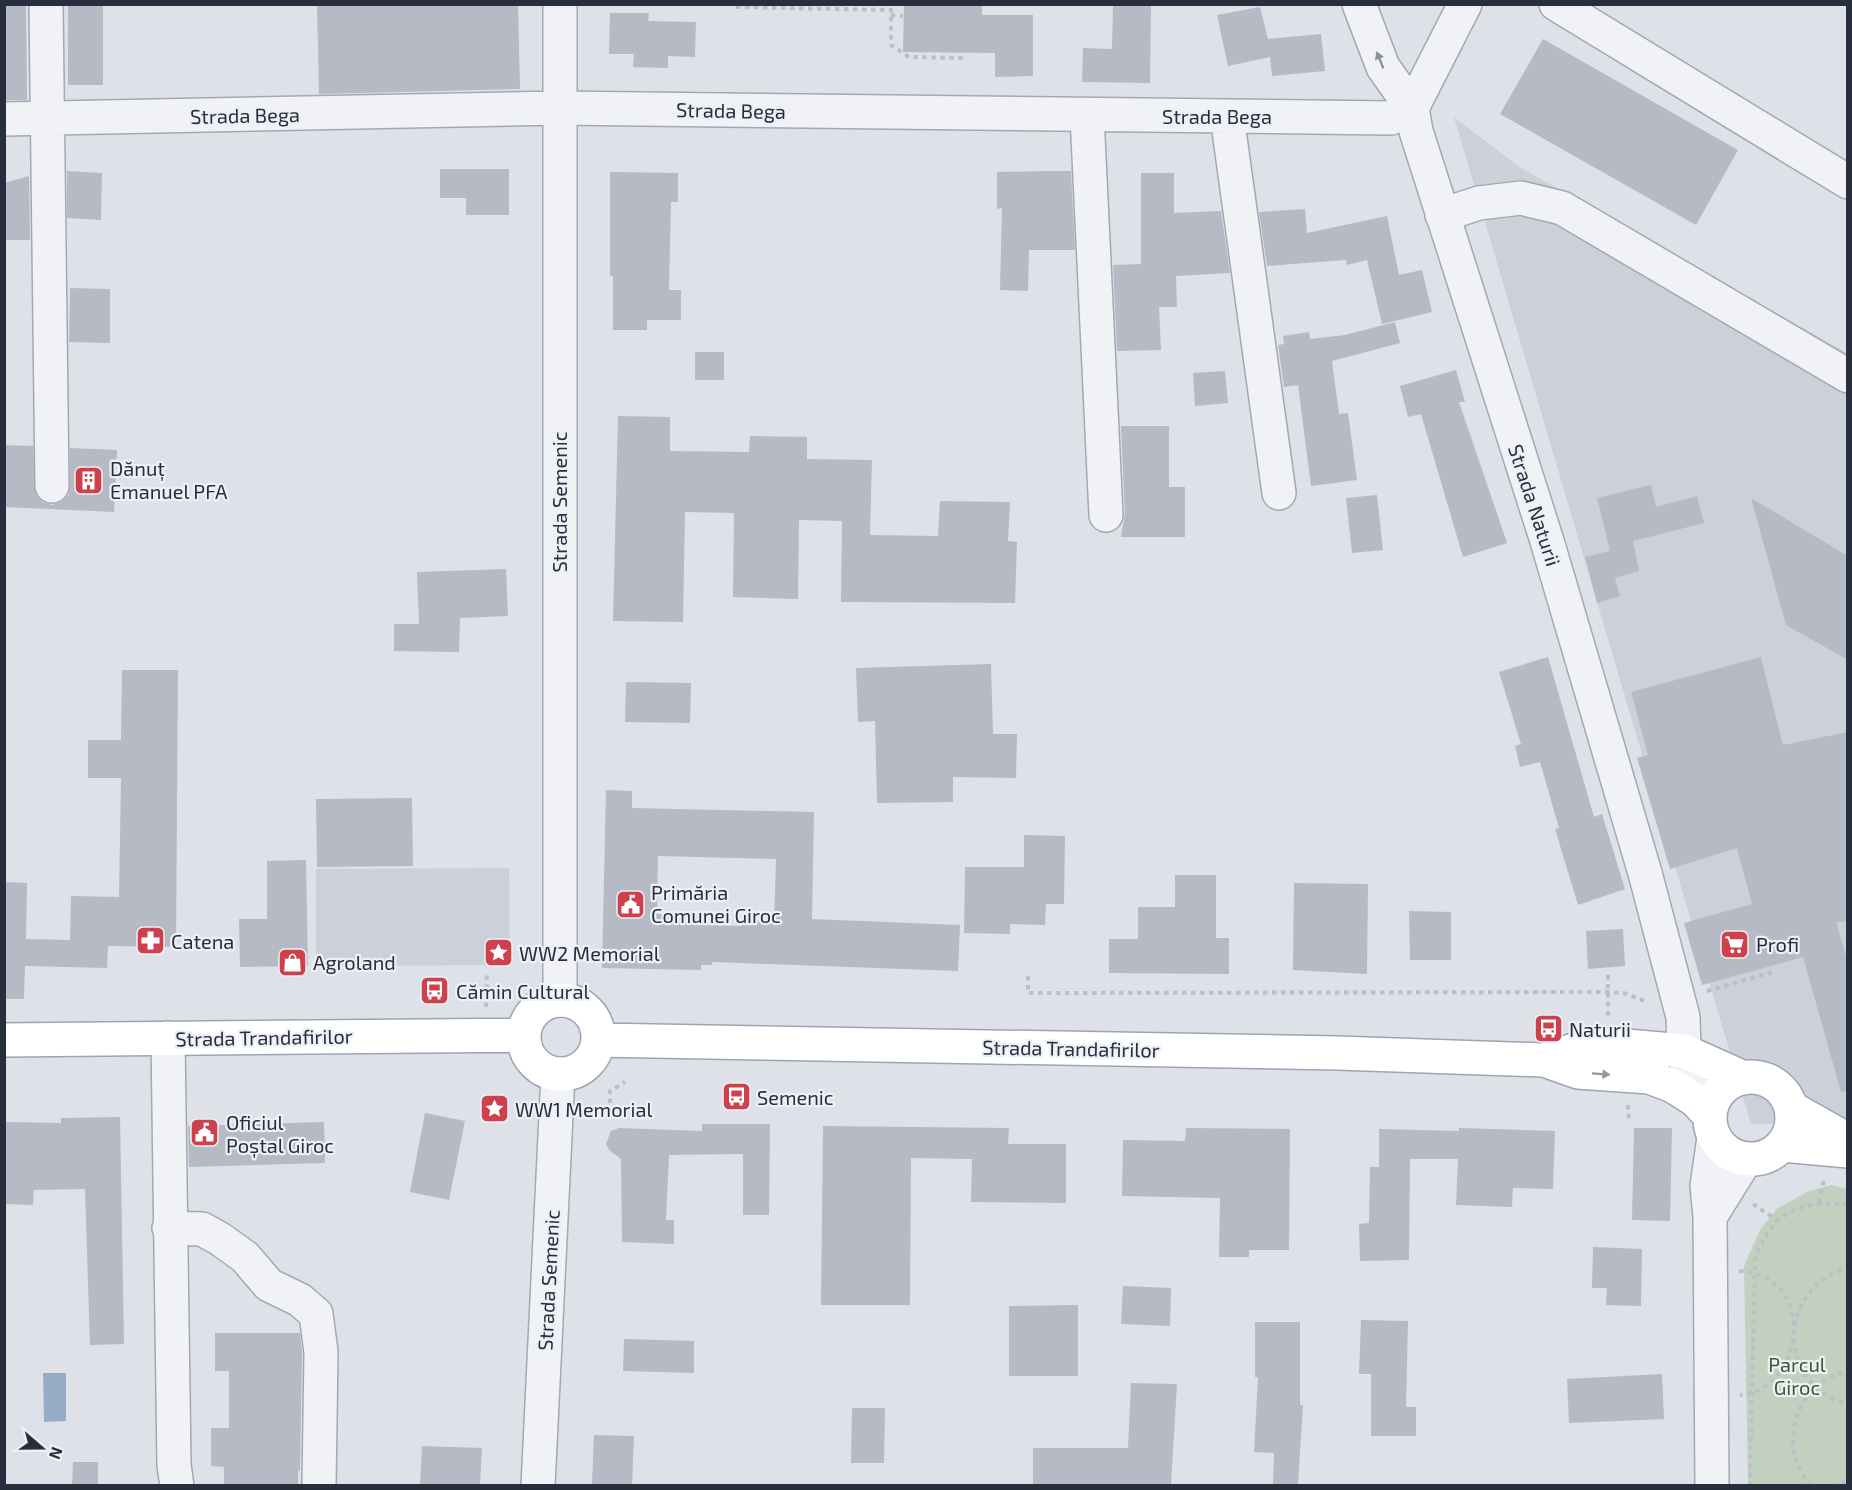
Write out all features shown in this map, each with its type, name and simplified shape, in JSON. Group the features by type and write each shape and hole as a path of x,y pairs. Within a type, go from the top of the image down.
{"main road":[{"path":"560,1000 572,1002 592,1016 598,1040 590,1061 570,1073 558,1074 547,1072 530,1057 524,1035 532,1015 540,1007 560,1000"},
{"name":"Strada Trandafirilor","path":"4,1040 524,1035"},
{"name":"Strada Trandafirilor","path":"598,1040 1337,1053 1545,1060 1578,1072 1649,1077 1673,1086 1706,1117"},
{"name":"Strada Trandafirilor","path":"1545,1060 1579,1048 1615,1045 1684,1051 1751,1078"},
{"path":"1751,1078 1779,1088 1791,1108 1792,1121 1782,1145 1772,1154 1746,1159 1722,1148 1706,1117 1720,1091 1731,1082 1751,1078"},
{"path":"1791,1108 1848,1140"},
{"path":"1782,1145 1848,1151"}],"street":[{"path":"46,4 52,486"},
{"name":"Strada Semenic","path":"560,4 560,1000"},
{"name":"Strada Naturii","path":"1359,4 1383,67 1412,108 1416,131 1550,552 1645,873 1683,1017 1684,1051 1706,1117"},
{"path":"1412,108 1466,4"},
{"path":"1556,4 1848,182"},
{"name":"Strada Bega","path":"4,119 559,108 1391,118 1412,108"},
{"path":"1088,115 1106,515"},
{"path":"1227,117 1279,493"},
{"path":"1442,215 1479,203 1521,198 1562,208 1848,376"},
{"name":"Strada Naturii","path":"1683,1017 1712,1047 1751,1078"},
{"path":"168,1038 169,1228 174,1465 177,1485"},
{"name":"Strada Semenic","path":"538,1485 558,1074"},
{"path":"1706,1117 1710,1217 1712,1485"},
{"path":"1710,1217 1746,1159"},
{"path":"169,1228 201,1229 220,1239 245,1257 269,1285 300,1300 316,1314 321,1352 319,1485"}],"path":[{"path":"736,7 891,10 891,45 909,57 964,58"},
{"path":"891,15 903,16"},
{"path":"486,1007 487,971"},
{"path":"1706,992 1776,971"},
{"path":"1608,975 1608,1023"},
{"path":"1028,976 1028,993 1624,993 1683,1017"},
{"path":"610,1112 610,1091 625,1082"},
{"path":"1819,1203 1825,1175"},
{"path":"1750,1202 1777,1220"},
{"path":"1750,1485 1753,1271 1764,1239 1777,1220 1791,1210 1819,1203 1848,1204"},
{"path":"1712,1397 1751,1394 1777,1376 1788,1355 1800,1307 1813,1287 1825,1278 1848,1268"},
{"path":"1709,1269 1753,1271 1771,1278 1786,1295 1791,1307 1796,1354 1800,1366 1815,1387 1827,1396 1848,1404"},
{"path":"1810,1485 1797,1466 1792,1436 1800,1406 1815,1387 1825,1379 1848,1371"},
{"path":"1833,1485 1848,1480"}],"shaded area":[{"path":"1454,117 1518,166 1847,353 1847,1123 1751,1124"},
{"path":"509,868 510,965 316,966 316,869"}],"green space":[{"name":"Parcul Giroc","path":"1831,1185 1847,1189 1847,1485 1748,1485 1744,1266 1761,1228 1778,1208 1809,1191"}],"water":[{"path":"43,1373 66,1373 66,1421 44,1422"}],"building":[{"path":"4,4 26,4 27,100 4,100"},
{"path":"68,4 103,4 103,85 68,85"},
{"path":"317,4 518,4 520,89 319,94"},
{"path":"904,4 982,4 982,15 1033,15 1033,76 995,77 995,53 903,52"},
{"path":"1113,4 1151,4 1150,83 1082,82 1083,48 1112,49"},
{"path":"1260,7 1268,39 1321,34 1325,71 1272,76 1270,57 1228,66 1217,15"},
{"path":"610,13 649,13 648,21 696,22 695,57 668,56 668,68 633,67 634,54 609,54"},
{"path":"1543,39 1738,150 1696,225 1500,114"},
{"path":"440,169 509,169 509,215 466,215 466,198 440,198"},
{"path":"67,171 102,173 101,220 67,218"},
{"path":"1071,171 1075,250 1029,250 1028,291 1000,290 1002,208 997,209 997,172"},
{"path":"610,172 678,173 678,202 671,202 669,290 681,290 681,320 647,320 647,330 613,330 613,276 610,276"},
{"path":"1141,173 1174,173 1174,213 1221,211 1230,273 1176,276 1177,307 1159,307 1161,350 1117,351 1113,265 1141,264"},
{"path":"29,176 30,240 4,240 4,183"},
{"path":"1305,209 1307,233 1387,216 1399,275 1422,270 1432,312 1382,324 1367,260 1347,265 1346,260 1267,266 1259,212"},
{"path":"70,288 110,289 110,343 69,342"},
{"path":"1395,322 1400,343 1332,361 1339,414 1348,413 1357,480 1311,486 1298,385 1284,387 1278,345 1284,344 1283,336 1309,332 1310,339 1345,335"},
{"path":"695,352 724,352 724,380 695,380"},
{"path":"1456,370 1465,402 1459,402 1507,543 1463,557 1421,414 1408,417 1400,386"},
{"path":"1225,371 1228,403 1195,406 1193,373"},
{"path":"618,416 670,417 670,451 749,452 750,436 807,437 807,459 872,460 870,535 938,536 940,501 1010,502 1008,541 1017,542 1015,603 841,602 842,521 799,520 798,599 733,597 734,513 685,512 683,622 613,621"},
{"path":"1121,426 1169,426 1169,487 1185,487 1185,537 1121,537 1125,514"},
{"path":"4,445 33,446 36,495 42,502 52,505 61,502 69,495 70,448 117,450 114,512 4,507"},
{"path":"1651,485 1656,507 1697,496 1704,523 1633,541 1639,571 1615,578 1620,596 1597,603 1585,557 1610,551 1597,498"},
{"path":"1377,495 1383,550 1352,553 1346,498"},
{"path":"1751,498 1848,556 1848,660 1786,625"},
{"path":"506,569 508,616 460,618 459,652 394,651 394,624 419,624 417,572"},
{"path":"1548,657 1594,817 1602,814 1625,889 1578,905 1555,829 1559,828 1540,762 1520,767 1515,746 1521,744 1499,672"},
{"path":"1761,657 1783,745 1848,732 1848,921 1836,922 1848,963 1848,1091 1841,1092 1803,957 1702,985 1684,923 1752,904 1737,848 1670,869 1637,758 1648,755 1631,692"},
{"path":"991,664 993,734 1017,734 1016,778 953,777 953,802 877,803 875,721 858,722 856,668"},
{"path":"122,670 178,670 176,947 108,946 107,968 25,966 24,999 4,999 4,882 27,883 26,939 70,940 71,896 119,897 121,778 88,778 88,740 121,740"},
{"path":"626,682 691,683 690,723 625,722"},
{"path":"606,790 632,791 632,808 814,812 812,919 960,925 958,971 712,962 712,965 701,965 701,970 602,968","holes":["658,856 776,859 774,921 742,920 742,926 699,925 699,915 657,914"]},
{"path":"412,798 413,866 317,867 316,799"},
{"path":"1024,835 1065,836 1064,904 1046,904 1045,925 1010,924 1010,934 964,933 965,867 1024,867"},
{"path":"306,860 308,966 240,967 239,919 267,919 267,861"},
{"path":"1175,875 1216,875 1216,938 1229,938 1229,974 1109,973 1109,939 1138,939 1138,907 1175,907"},
{"path":"1294,883 1368,884 1367,974 1293,970"},
{"path":"1409,911 1451,912 1451,960 1410,960"},
{"path":"1623,929 1625,966 1588,969 1586,931"},
{"path":"425,1113 465,1121 449,1200 410,1192"},
{"path":"120,1117 124,1344 90,1345 85,1189 34,1190 33,1205 4,1204 4,1122 61,1123 61,1118"},
{"path":"324,1122 325,1163 189,1167 188,1126"},
{"path":"702,1124 770,1124 769,1215 743,1215 743,1154 669,1155 666,1220 674,1220 674,1244 622,1242 621,1159 609,1150 606,1144 611,1131 619,1128 702,1131"},
{"path":"823,1126 1009,1128 1008,1144 1066,1144 1066,1203 971,1202 972,1159 911,1158 910,1305 821,1305"},
{"path":"1186,1128 1290,1129 1289,1250 1249,1250 1249,1257 1219,1257 1220,1198 1122,1196 1123,1140 1185,1141"},
{"path":"1459,1128 1555,1131 1553,1189 1513,1188 1512,1207 1456,1205 1458,1159 1410,1159 1409,1260 1360,1261 1359,1224 1369,1223 1370,1167 1379,1167 1379,1129 1459,1131"},
{"path":"1634,1128 1672,1128 1670,1221 1632,1220"},
{"path":"1593,1247 1642,1249 1641,1306 1606,1305 1607,1288 1592,1288"},
{"path":"1123,1286 1171,1288 1170,1326 1121,1324"},
{"path":"1078,1305 1078,1376 1009,1376 1009,1306"},
{"path":"1361,1320 1408,1321 1406,1407 1416,1407 1416,1436 1371,1436 1371,1374 1359,1374"},
{"path":"1255,1322 1300,1322 1300,1405 1303,1405 1298,1485 1273,1485 1274,1453 1254,1452 1258,1377 1255,1377"},
{"path":"215,1333 300,1333 302,1353 298,1485 224,1485 224,1467 211,1466 211,1428 229,1428 229,1371 215,1371"},
{"path":"624,1339 694,1341 694,1373 623,1371"},
{"path":"1662,1374 1664,1419 1569,1423 1567,1379"},
{"path":"1131,1383 1177,1384 1171,1485 1033,1485 1033,1448 1128,1448"},
{"path":"852,1408 885,1408 884,1463 851,1463"},
{"path":"594,1435 634,1436 632,1485 592,1485"},
{"path":"422,1446 482,1448 480,1485 420,1485"},
{"path":"73,1462 98,1462 98,1485 72,1485"}],"place":[{"name":"Dănuț Emanuel PFA","path":"89,480"},
{"name":"Primăria Comunei Giroc","path":"630,904"},
{"name":"Catena","path":"150,941"},
{"name":"Profi","path":"1735,944"},
{"name":"WW2 Memorial","path":"498,953"},
{"name":"Agroland","path":"292,962"},
{"name":"Cămin Cultural","path":"435,991"},
{"name":"Naturii","path":"1548,1029"},
{"name":"Semenic","path":"736,1097"},
{"name":"WW1 Memorial","path":"494,1109"},
{"name":"Oficiul Poștal Giroc","path":"205,1133"}]}
